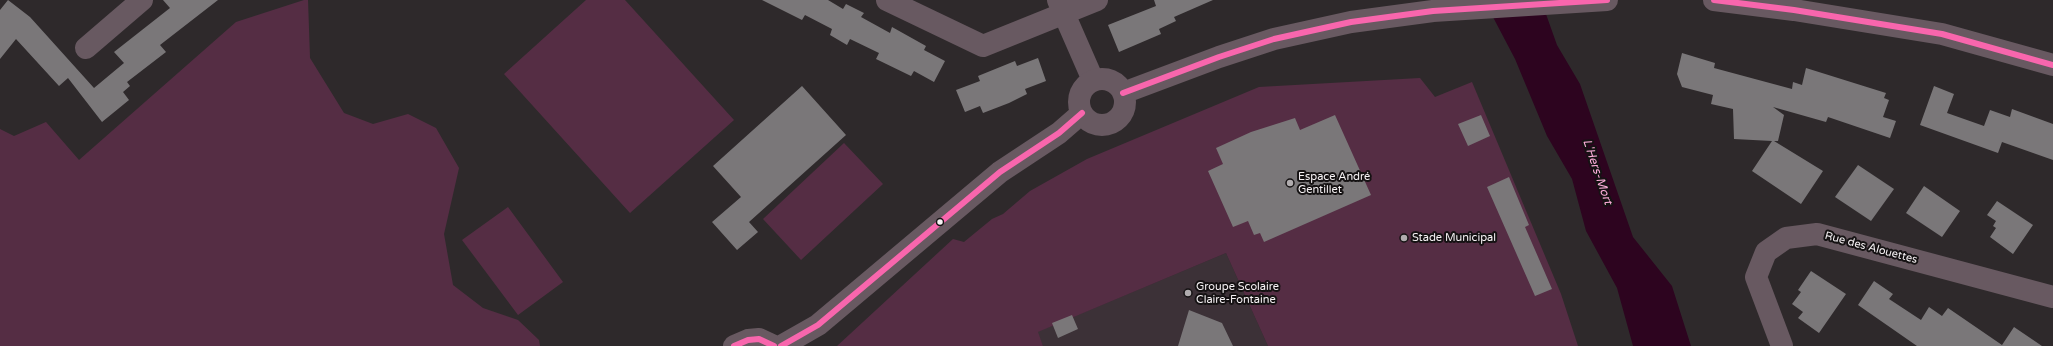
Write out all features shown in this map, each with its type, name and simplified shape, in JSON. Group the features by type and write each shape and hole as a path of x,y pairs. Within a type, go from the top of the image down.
{"street":[{"path":"86,48 142,0"},
{"path":"887,0 983,46 1061,7 1097,0"},
{"path":"1123,93 1219,57 1274,39 1351,22 1433,11 1607,0"},
{"path":"1714,0 1794,10 1942,34 2053,65"},
{"path":"1061,7 1093,80"},
{"path":"1093,80 1109,80 1117,85 1123,93 1125,100 1124,109 1114,121 1101,124 1094,123 1082,113 1079,102 1082,90 1093,80"},
{"path":"781,346 818,325 839,309 1000,172 1059,133 1082,113"},
{"name":"Rue des Alouettes","path":"1782,346 1756,277 1766,252 1786,238 1817,234 2053,297"},
{"path":"812,346 839,309"},
{"path":"734,346 748,340 758,339 774,346"}],"shaded area":[{"path":"308,0 310,58 344,113 373,124 408,114 436,128 459,168 444,234 453,285 483,308 518,320 539,340 540,346 0,346 0,129 14,136 46,122 79,160 236,22"},
{"path":"586,0 625,0 734,120 630,213 504,74"},
{"path":"1420,78 1435,97 1472,82 1561,294 1578,346 1268,346 1226,253 1038,332 1043,346 837,346 953,239 964,242 992,219 1003,214 1030,191 1087,159 1259,87"},
{"path":"844,143 883,184 801,260 763,219"},
{"path":"508,207 563,282 518,315 462,240"},
{"name":"Groupe Scolaire Claire-Fontaine","path":"1226,253 1268,346 1043,346 1037,332"}],"water":[{"name":"L'Hers-Mort","path":"1484,0 1541,0 1557,45 1580,84 1633,237 1672,286 1691,346 1633,346 1617,288 1586,231 1572,179 1547,136 1515,59"}],"building":[{"path":"8,0 30,17 94,88 124,63 114,52 170,8 163,0 218,0 160,45 166,52 127,82 130,86 123,92 129,100 102,122 68,78 59,86 16,39 0,59 0,10"},
{"path":"762,0 828,0 843,9 846,4 864,13 861,17 890,33 892,27 926,46 924,50 945,61 934,82 914,71 911,76 876,59 879,53 850,39 847,45 830,35 832,29 805,15 802,20"},
{"path":"1154,0 1213,0 1174,17 1176,21 1159,29 1161,34 1119,52 1108,25 1156,6"},
{"path":"1682,53 1715,63 1714,68 1792,89 1793,82 1802,85 1806,68 1886,93 1884,98 1889,100 1883,117 1896,121 1890,138 1828,117 1826,122 1773,107 1784,115 1778,141 1774,141 1823,171 1801,204 1752,171 1772,141 1734,139 1733,109 1711,104 1713,95 1682,87 1677,74"},
{"path":"1038,58 1046,81 1025,89 1027,94 983,113 980,106 965,112 956,90 980,81 978,76 1015,61 1017,66"},
{"path":"802,86 846,135 749,222 758,232 737,250 712,222 741,197 713,166"},
{"path":"1934,86 1954,94 1947,113 1984,126 1990,110 2010,117 2012,109 2053,124 2053,160 2002,142 1998,153 1920,125"},
{"name":"Espace André Gentillet","path":"1335,115 1371,195 1264,242 1260,233 1254,235 1248,221 1233,227 1208,171 1223,164 1216,148 1251,132 1295,118 1300,130"},
{"path":"1481,115 1490,136 1468,146 1458,124"},
{"path":"1858,165 1894,189 1871,221 1835,197"},
{"path":"1509,177 1529,225 1525,227 1552,289 1535,296 1487,187"},
{"path":"1924,186 1960,211 1942,237 1906,213"},
{"path":"1997,201 2033,225 2013,254 1990,237 1996,228 1993,226 1996,221 1987,215"},
{"path":"1811,271 1846,294 1819,333 1798,318 1803,312 1792,304 1801,292 1798,290"},
{"path":"1874,281 1893,294 1889,299 1921,320 1929,307 1942,316 1948,308 2002,345 2014,327 2042,346 1917,346 1858,305"},
{"path":"1189,310 1222,323 1233,346 1178,346"},
{"path":"1072,315 1078,329 1058,338 1052,323"}],"transit line":[{"path":"1123,93 1219,57 1274,39 1351,22 1433,11 1607,0"},
{"path":"1714,0 1794,10 1942,34 2053,65"},
{"path":"781,346 818,325 1000,172 1059,133 1082,113"},
{"path":"734,346 748,340 759,339 774,346"}],"place":[{"name":"Espace André Gentillet","path":"1290,183"},
{"name":"Stade Municipal","path":"1404,238"},
{"name":"Groupe Scolaire Claire-Fontaine","path":"1188,293"}]}
